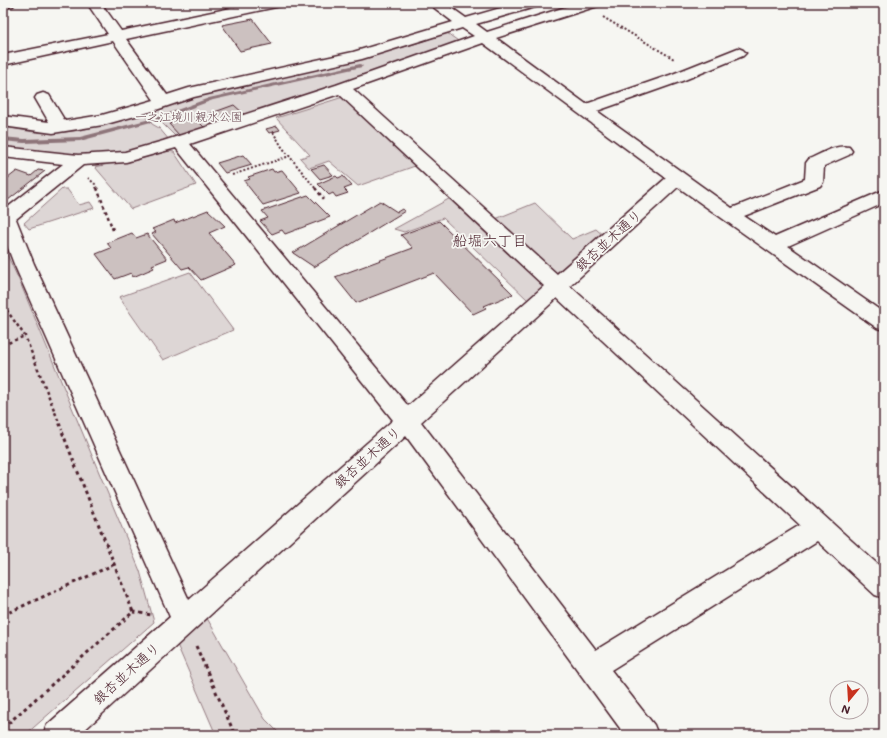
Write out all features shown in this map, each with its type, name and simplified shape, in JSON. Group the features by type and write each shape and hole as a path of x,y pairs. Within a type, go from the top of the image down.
{"street":[{"path":"3,4 8,3"},
{"path":"94,3 163,102"},
{"path":"3,60 117,36 236,7 276,3"},
{"path":"436,3 485,37 677,178 884,323"},
{"path":"3,121 53,128 103,120 189,93 357,56 534,3"},
{"path":"3,152 76,162 126,157 180,142 342,88 485,37 596,9"},
{"path":"584,110 693,71 738,53"},
{"path":"342,88 884,587"},
{"path":"43,98 60,126"},
{"path":"180,142 407,421 643,735"},
{"path":"731,215 814,182 815,163 844,151"},
{"path":"76,162 4,219 185,620"},
{"name":"銀杏並木通り","path":"58,735 677,178"},
{"path":"774,245 883,197"},
{"path":"592,667 818,527"}],"path":[{"path":"596,9 693,71"},
{"path":"273,132 324,199"},
{"path":"230,176 290,156"},
{"path":"76,162 95,184 113,230"},
{"path":"3,305 26,336 133,612 3,728"},
{"path":"3,345 26,336"},
{"path":"3,615 115,564"},
{"path":"185,620 235,735"}],"green space":[{"name":"一之江境川親水公園","path":"447,33 461,43 435,54 177,138 150,111 211,92 305,72 377,54"},
{"path":"343,97 415,166 358,186 329,161 309,168 300,158 310,155 276,118"},
{"name":"一之江境川親水公園","path":"143,113 170,141 129,151 84,155 3,148 3,127 38,132 61,133 97,126"},
{"path":"168,151 174,152 196,185 131,209 95,167 113,163 129,162"},
{"path":"62,189 67,189 79,205 90,202 94,208 29,229 24,223"},
{"path":"456,195 551,285 530,302 443,218 404,232 394,229"},
{"path":"535,203 572,239 596,229 605,237 558,277 493,220"},
{"path":"3,246 19,280 140,571 154,622 25,735 3,735"},
{"path":"190,272 233,330 163,360 119,297"},
{"path":"204,613 265,719 281,735 216,735 175,640"}],"building":[{"path":"253,19 272,44 240,51 222,25"},
{"path":"234,105 244,114 211,126 201,117"},
{"path":"193,116 205,128 180,136 169,124"},
{"path":"277,126 280,130 269,133 266,129"},
{"path":"243,155 252,165 225,173 217,163"},
{"path":"324,165 333,175 320,179 311,169"},
{"path":"272,169 274,172 282,170 301,193 263,205 244,181 250,179 248,177"},
{"path":"38,170 45,171 3,204 3,182 17,171 31,176"},
{"path":"336,176 338,178 343,176 352,186 344,189 348,193 336,197 333,193 329,195 318,184"},
{"path":"308,195 330,217 285,234 282,230 272,234 260,221 268,218 262,211"},
{"path":"380,201 397,212 402,209 405,211 314,267 293,253"},
{"path":"208,210 225,226 209,233 236,265 201,280 189,267 182,269 152,234 156,232 152,229 174,220 175,223"},
{"path":"439,221 513,294 484,306 486,308 473,314 434,273 356,303 335,277 413,248 401,235"},
{"path":"132,233 136,238 147,234 167,259 152,265 154,268 133,277 131,273 115,279 96,254 111,248 107,243"}],"waterway":[{"path":"3,139 24,141 80,139 160,118 211,99 360,66"}],"district":[{"name":"船堀六丁目","path":"490,240"}]}
